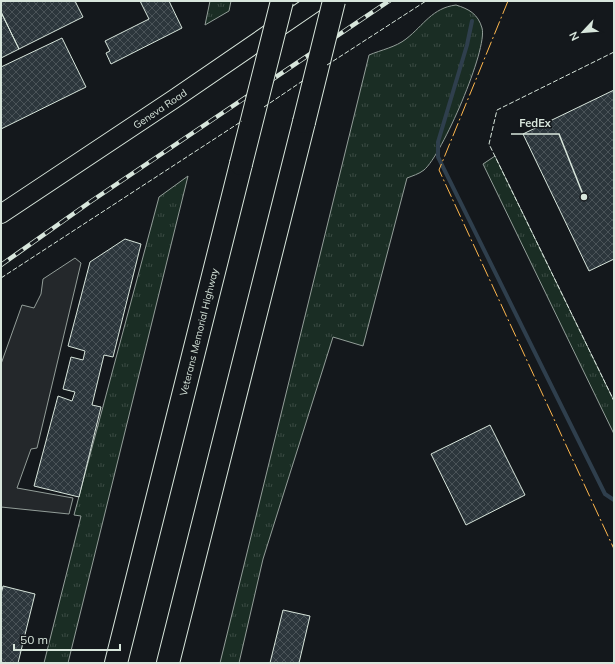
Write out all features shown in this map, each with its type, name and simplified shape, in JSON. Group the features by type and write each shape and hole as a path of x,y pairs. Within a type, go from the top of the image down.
{"highway":[{"name":"Veterans Memorial Highway","path":"116,663 282,1"},
{"path":"168,663 334,1"}],"main road":[{"name":"Geneva Road","path":"1,214 174,99 317,1"}],"green space":[{"path":"210,1 231,1 229,11 205,25"},
{"path":"456,5 465,8 472,13 478,19 482,28 482,40 471,78 452,124 432,160 424,170 407,178 363,346 333,337 263,559 239,663 220,663 369,55 402,42 434,13"},
{"path":"495,156 614,401 614,434 483,164"},
{"path":"188,176 68,663 44,663 81,516 74,515 159,197"}],"shaded area":[{"path":"75,258 81,263 37,448 31,449 17,488 73,498 69,514 1,507 1,364 22,305 34,308 41,294 43,279"}],"building":[{"path":"1,1 75,1 83,17 19,49 1,12"},
{"path":"140,1 169,1 182,28 111,64 106,53 110,51 105,41 149,19"},
{"path":"1,12 19,49 1,58"},
{"path":"62,38 86,87 1,129 1,67"},
{"path":"614,90 614,259 589,271 523,134"},
{"path":"125,239 141,244 113,357 104,355 92,405 101,407 79,497 34,486 58,396 72,401 75,392 63,389 71,357 83,360 85,351 68,346 90,262"},
{"path":"490,425 525,495 466,525 431,454"},
{"path":"3,586 35,594 18,663 1,663 1,594"},
{"path":"283,610 310,616 299,663 270,663"}],"waterway":[{"path":"472,21 467,45 438,142 438,157 605,494 614,500"}],"railway":[{"path":"1,265 90,202 389,1"}],"fence":[{"path":"327,65 426,1"},
{"path":"614,52 497,110 489,144 614,401"},
{"path":"264,107 304,80"},
{"path":"1,278 242,121"}],"power":[{"path":"508,1 439,170 614,549"}],"place":[{"name":"FedEx","path":"584,197"}]}
